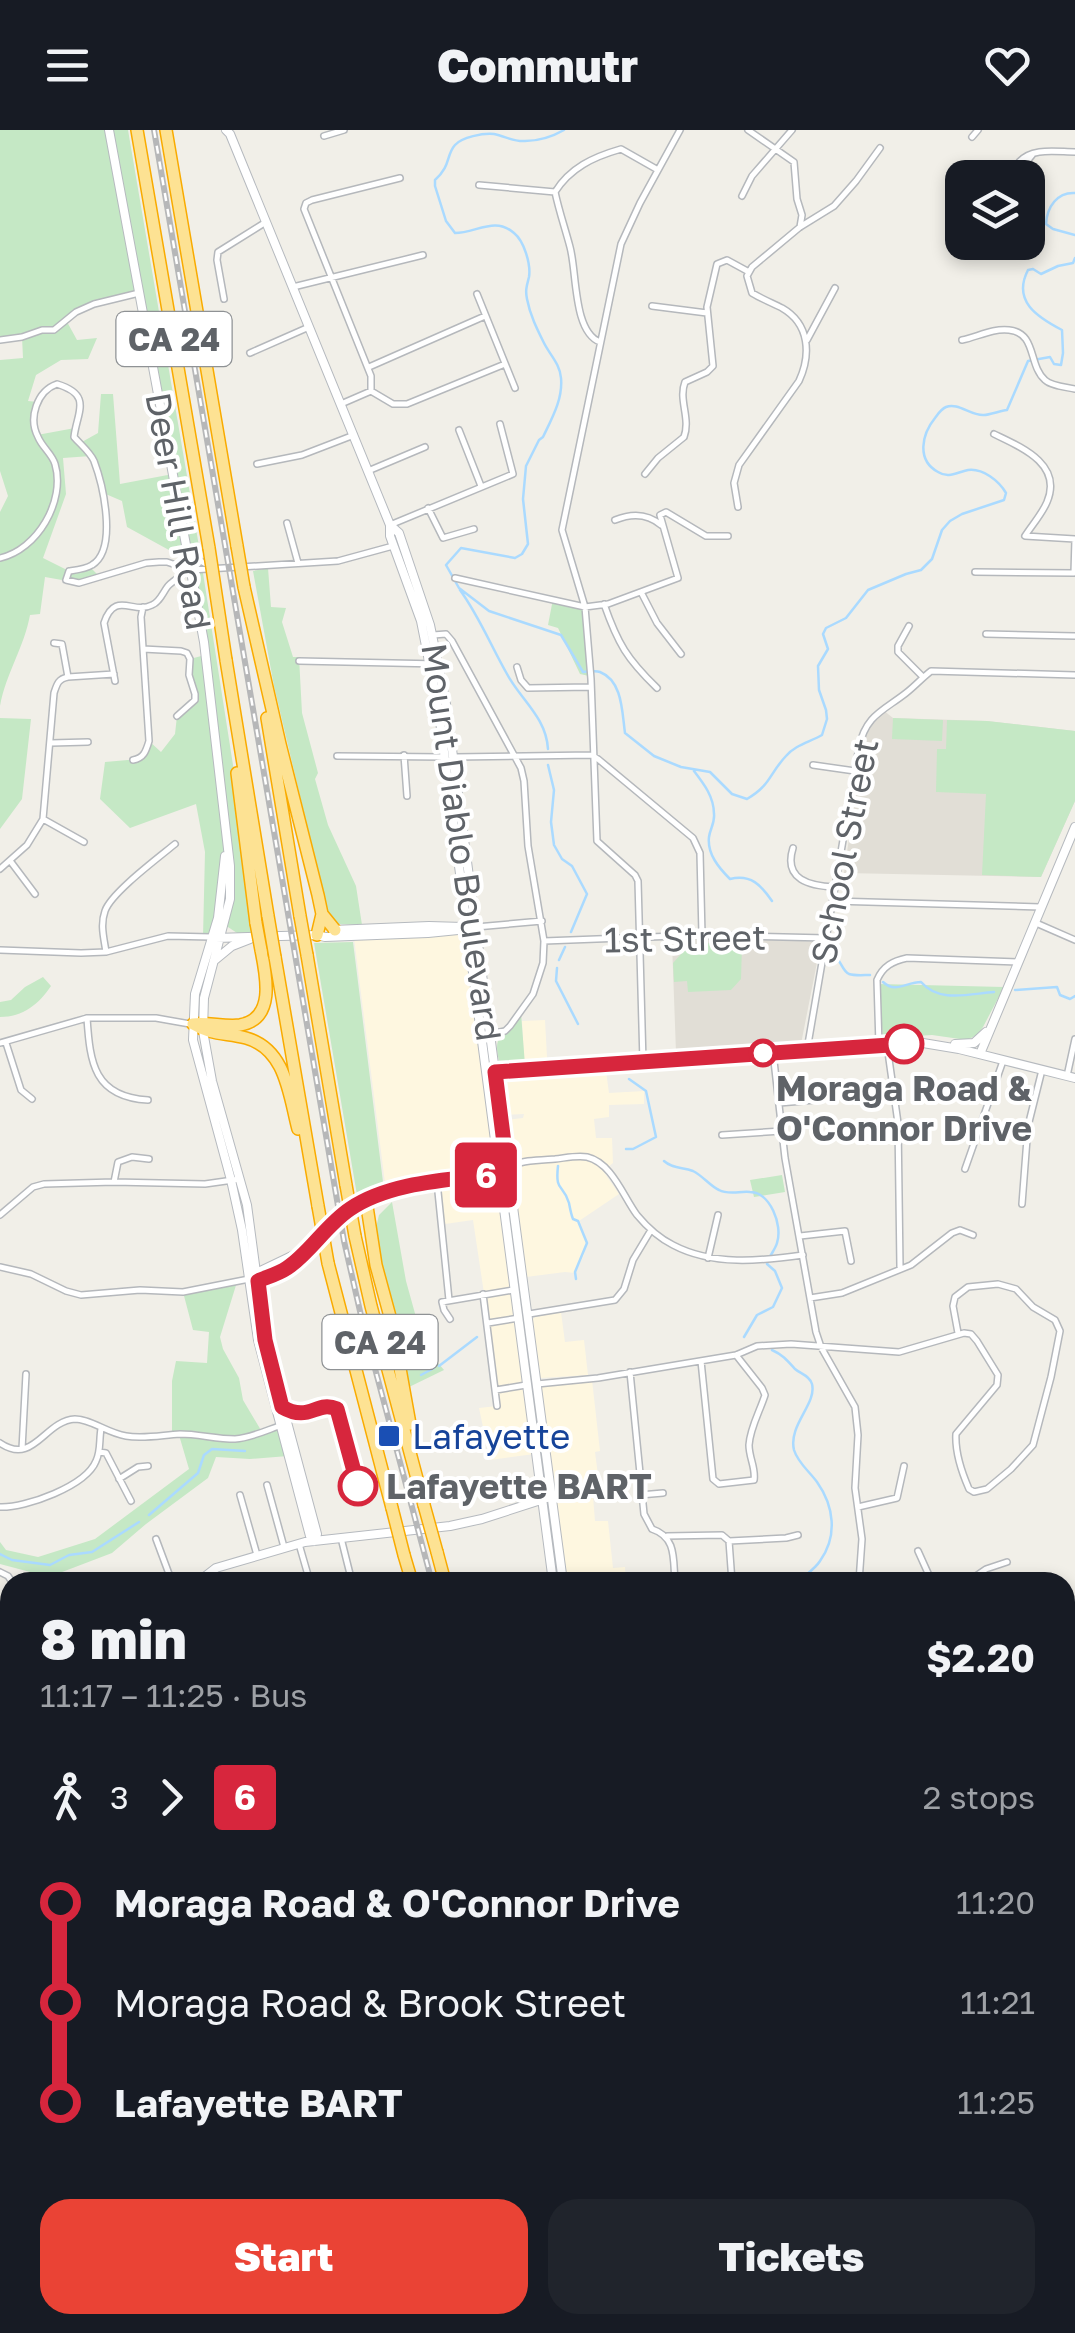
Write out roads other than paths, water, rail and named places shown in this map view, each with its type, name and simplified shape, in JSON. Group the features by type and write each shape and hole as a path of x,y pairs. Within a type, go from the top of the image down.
{"highway":[{"name":"CA 24","path":"138,130 328,1263 409,1572"},
{"name":"CA 24","path":"166,130 267,700 355,1236 442,1572"},
{"path":"199,1026 250,1022 264,1005 266,994 236,765 230,679"},
{"path":"267,700 322,914 336,930"},
{"path":"317,935 322,914"},
{"path":"199,1026 252,1040 276,1059 285,1078 318,1206"},
{"path":"366,1200 376,1265 400,1362 410,1423 409,1448"}],"street":[{"name":"Deer Hill Road","path":"109,130 204,642 230,866 230,899 225,920 195,994 199,1026 236,1180 288,1456 313,1538"},
{"path":"324,136 344,130"},
{"path":"642,1062 637,877 597,841 585,606 562,530 621,244 680,130"},
{"path":"748,130 794,162 802,215 800,227"},
{"path":"742,196 752,176 792,130"},
{"path":"972,137 978,130"},
{"name":"Mount Diablo Boulevard","path":"229,131 390,525 399,533 398,544 429,636 449,757 547,1498 561,1572"},
{"path":"807,340 800,325 784,309 752,293 747,280 750,272 800,227 834,206 880,148"},
{"path":"555,192 574,169 621,150 658,170"},
{"path":"1032,154 1075,152"},
{"path":"371,391 368,368 304,209 306,203 400,178"},
{"path":"478,185 555,192"},
{"path":"555,192 575,267 580,311 589,335 600,342"},
{"path":"224,299 218,252 266,222"},
{"path":"293,288 423,255"},
{"path":"644,474 684,437 685,382 712,368 707,312 717,264 728,260 750,272"},
{"path":"738,507 734,483 740,465 804,372 807,340 834,288"},
{"path":"0,340 54,330 76,312 94,304 139,293"},
{"path":"478,294 515,388"},
{"path":"652,306 707,312"},
{"path":"368,368 485,316"},
{"path":"250,353 310,327"},
{"path":"962,340 1012,330 1024,337 1036,368 1048,383 1075,389"},
{"path":"371,391 393,404 407,404 505,364"},
{"path":"0,558 22,549 39,533 48,517 56,478 54,462 36,436 34,422 38,402 46,390 57,384 70,388 79,400 81,413 74,437 94,462 108,522 100,558 90,566 69,571 66,580 79,583 159,562 190,570 338,562 398,544"},
{"path":"341,404 371,391"},
{"path":"390,525 514,474 500,424"},
{"path":"459,430 481,486"},
{"path":"257,464 302,455 354,434"},
{"path":"975,572 1074,573 1075,539 1025,536 1049,498 1049,474 1033,454 994,434"},
{"path":"368,471 425,448"},
{"path":"428,508 443,538 474,529"},
{"path":"455,578 585,606 604,604 679,576 660,515 664,512 706,536 728,536"},
{"path":"615,520 626,515 652,517 664,527"},
{"path":"288,523 298,563"},
{"path":"188,554 213,568"},
{"path":"0,869 27,845 43,819 58,682 68,677 115,678 106,617 122,604 152,606 172,582 190,570"},
{"path":"641,592 657,624 681,654"},
{"path":"604,604 612,628 633,665 658,688"},
{"path":"133,760 146,752 149,741 143,607"},
{"path":"909,626 898,652 923,677 940,670 1075,675"},
{"path":"429,636 442,634 450,638 516,758 524,781 528,846 544,941 539,979 533,994 505,1032 490,1034"},
{"path":"986,634 1075,636"},
{"path":"54,643 62,644 68,677"},
{"path":"143,648 181,651 190,659 195,700 177,716"},
{"path":"300,661 435,664"},
{"path":"518,667 528,688 590,687"},
{"name":"School Street","path":"807,1050 861,736 876,714 923,677"},
{"path":"51,743 88,742"},
{"path":"336,756 592,756 693,838 700,852 702,935"},
{"path":"404,756 407,796"},
{"path":"813,765 855,771"},
{"path":"43,819 84,842"},
{"path":"980,1054 1075,827"},
{"name":"Deer Hill Road","path":"199,1026 216,938 226,834"},
{"path":"106,952 102,931 106,906 174,844"},
{"path":"793,848 790,864 796,875 812,884 836,887"},
{"path":"10,862 35,894"},
{"path":"833,901 1040,906"},
{"path":"225,920 232,931 253,938"},
{"path":"0,950 106,952 168,936 325,938 542,922"},
{"path":"1034,922 1075,940"},
{"path":"408,934 420,927"},
{"path":"317,935 336,930 472,928"},
{"name":"Mount Diablo Boulevard","path":"472,928 490,1034 491,1073"},
{"name":"1st Street","path":"544,941 702,935 826,938"},
{"path":"212,964 232,946 253,938"},
{"path":"900,1267 898,1124 883,1045 877,980 884,968 907,958 1018,962"},
{"path":"491,1073 883,1045 974,1043 997,1016"},
{"path":"32,1100 21,1090 3,1043 87,1018 156,1018 199,1026"},
{"path":"87,1018 89,1052 104,1084 123,1096 148,1100"},
{"path":"934,1044 1071,1077 1075,1039"},
{"path":"773,1052 782,1131 816,1332 855,1406 855,1488 862,1538 860,1572"},
{"path":"964,1169 1003,1060"},
{"path":"1022,1204 1028,1126 1042,1070"},
{"path":"780,1103 814,1100"},
{"path":"722,1135 782,1131"},
{"path":"0,1268 31,1274 81,1295 140,1290 175,1292 254,1278 285,1270 339,1217 366,1200 397,1188 495,1174 513,1163 577,1156 605,1168 651,1230 676,1246 708,1258 760,1260 804,1255"},
{"path":"114,1182 118,1162 132,1157 149,1159"},
{"name":"Mount Diablo Boulevard","path":"504,1169 525,1360 539,1407 552,1572"},
{"name":"Deer Hill Road","path":"236,1180 247,1204 255,1251 254,1278"},
{"path":"0,1214 33,1187 236,1180"},
{"path":"437,1182 449,1300"},
{"path":"708,1258 718,1215"},
{"path":"488,1323 614,1300 624,1289 633,1260 651,1230"},
{"path":"800,1236 845,1230 851,1260"},
{"path":"810,1298 842,1294 917,1262 952,1233 960,1230 973,1235"},
{"path":"254,1278 306,1249"},
{"path":"255,1251 266,1262 286,1259"},
{"path":"496,1390 736,1355 757,1346 809,1345 898,1352 958,1333 971,1334 998,1375 997,1385 956,1434 965,1480 969,1488 980,1492 1012,1470 1033,1444 1060,1331 1055,1320 1033,1308 1016,1289 998,1284 968,1287 956,1297 952,1306 958,1333"},
{"path":"450,1319 442,1302 516,1289"},
{"path":"483,1294 497,1406"},
{"path":"809,1345 816,1332"},
{"path":"702,1360 713,1479 719,1484 755,1479 749,1447 765,1394 736,1355"},
{"path":"630,1372 640,1495 647,1523 667,1536 722,1535 730,1540 798,1535"},
{"path":"22,1450 26,1374"},
{"path":"0,1444 22,1450 64,1421 84,1420 102,1430 130,1437 179,1434 233,1439 247,1438 282,1423"},
{"name":"Deer Hill Road","path":"282,1423 317,1534 313,1538"},
{"path":"0,1507 34,1502 78,1480 96,1463 102,1430"},
{"path":"99,1452 106,1453 131,1500"},
{"path":"119,1479 138,1467 148,1466"},
{"path":"858,1508 897,1498 904,1466"},
{"path":"267,1485 284,1547"},
{"path":"640,1495 663,1492"},
{"path":"240,1495 258,1556"},
{"path":"211,1572 313,1538 462,1523 547,1498"},
{"path":"667,1536 673,1572"},
{"path":"156,1538 168,1572"},
{"path":"342,1538 350,1572"},
{"path":"730,1540 732,1572"},
{"path":"298,1544 307,1572"},
{"path":"918,1551 927,1572"},
{"path":"983,1572 1007,1562"}],"waterway":[{"path":"564,130 530,141 494,134 468,138 455,145 435,180 446,221 455,233 500,226 521,241 529,266 526,293 530,311 561,378 556,408 526,466 523,499 528,544 522,554 515,558 461,548 446,565 459,588 489,611 561,635 583,672 598,671 608,676 620,698 625,733 654,756 681,767 710,772 732,794 747,799 765,784 790,752 822,735 827,719 819,690 818,666 828,649 823,634 826,628 846,618 868,590 921,570 932,559 942,530 950,521 1004,500 1003,488 985,473 968,470 946,475 931,467 924,454 924,439 930,424 946,407 984,415 1007,410 1028,361 1050,357 1054,364 1061,365 1062,330 1030,307 1023,291 1024,281 1028,270 1041,274 1073,263 1075,258"},
{"path":"1075,193 1054,202 1046,224 1075,235"},
{"path":"460,590 507,674 543,727 548,749"},
{"path":"548,765 554,790 554,845 562,859 572,866 587,894 571,932"},
{"path":"694,771 712,802 714,817 709,843 715,860 730,879 755,882 772,901"},
{"path":"559,960 565,947"},
{"path":"832,954 849,974 870,975"},
{"path":"557,968 556,981 578,1024"},
{"path":"883,982 897,987 921,982 945,995 994,992"},
{"path":"1015,990 1057,987 1060,995 1070,999 1075,996"},
{"path":"626,1149 656,1137 646,1091 629,1079"},
{"path":"664,1161 693,1171 723,1191 757,1193 773,1211 778,1236 767,1264 775,1271 782,1288 773,1307 757,1315 744,1337"},
{"path":"558,1166 559,1184 587,1243 575,1272 576,1279"},
{"path":"439,1366 477,1337"},
{"path":"772,1350 812,1384 810,1399 795,1432 794,1450 823,1491 832,1521 826,1551 809,1572"},
{"path":"421,1375 434,1368"},
{"path":"149,1515 198,1473 204,1455 212,1449 245,1451"},
{"path":"0,1554 12,1560 50,1565 69,1555 92,1552 139,1522"}],"railway":[{"path":"154,130 344,1241 429,1572"}],"place":[{"name":"Moraga Road & O'Connor Drive","path":"904,1044"},
{"name":"Lafayette","path":"389,1436"},
{"name":"Lafayette BART","path":"358,1486"}]}
